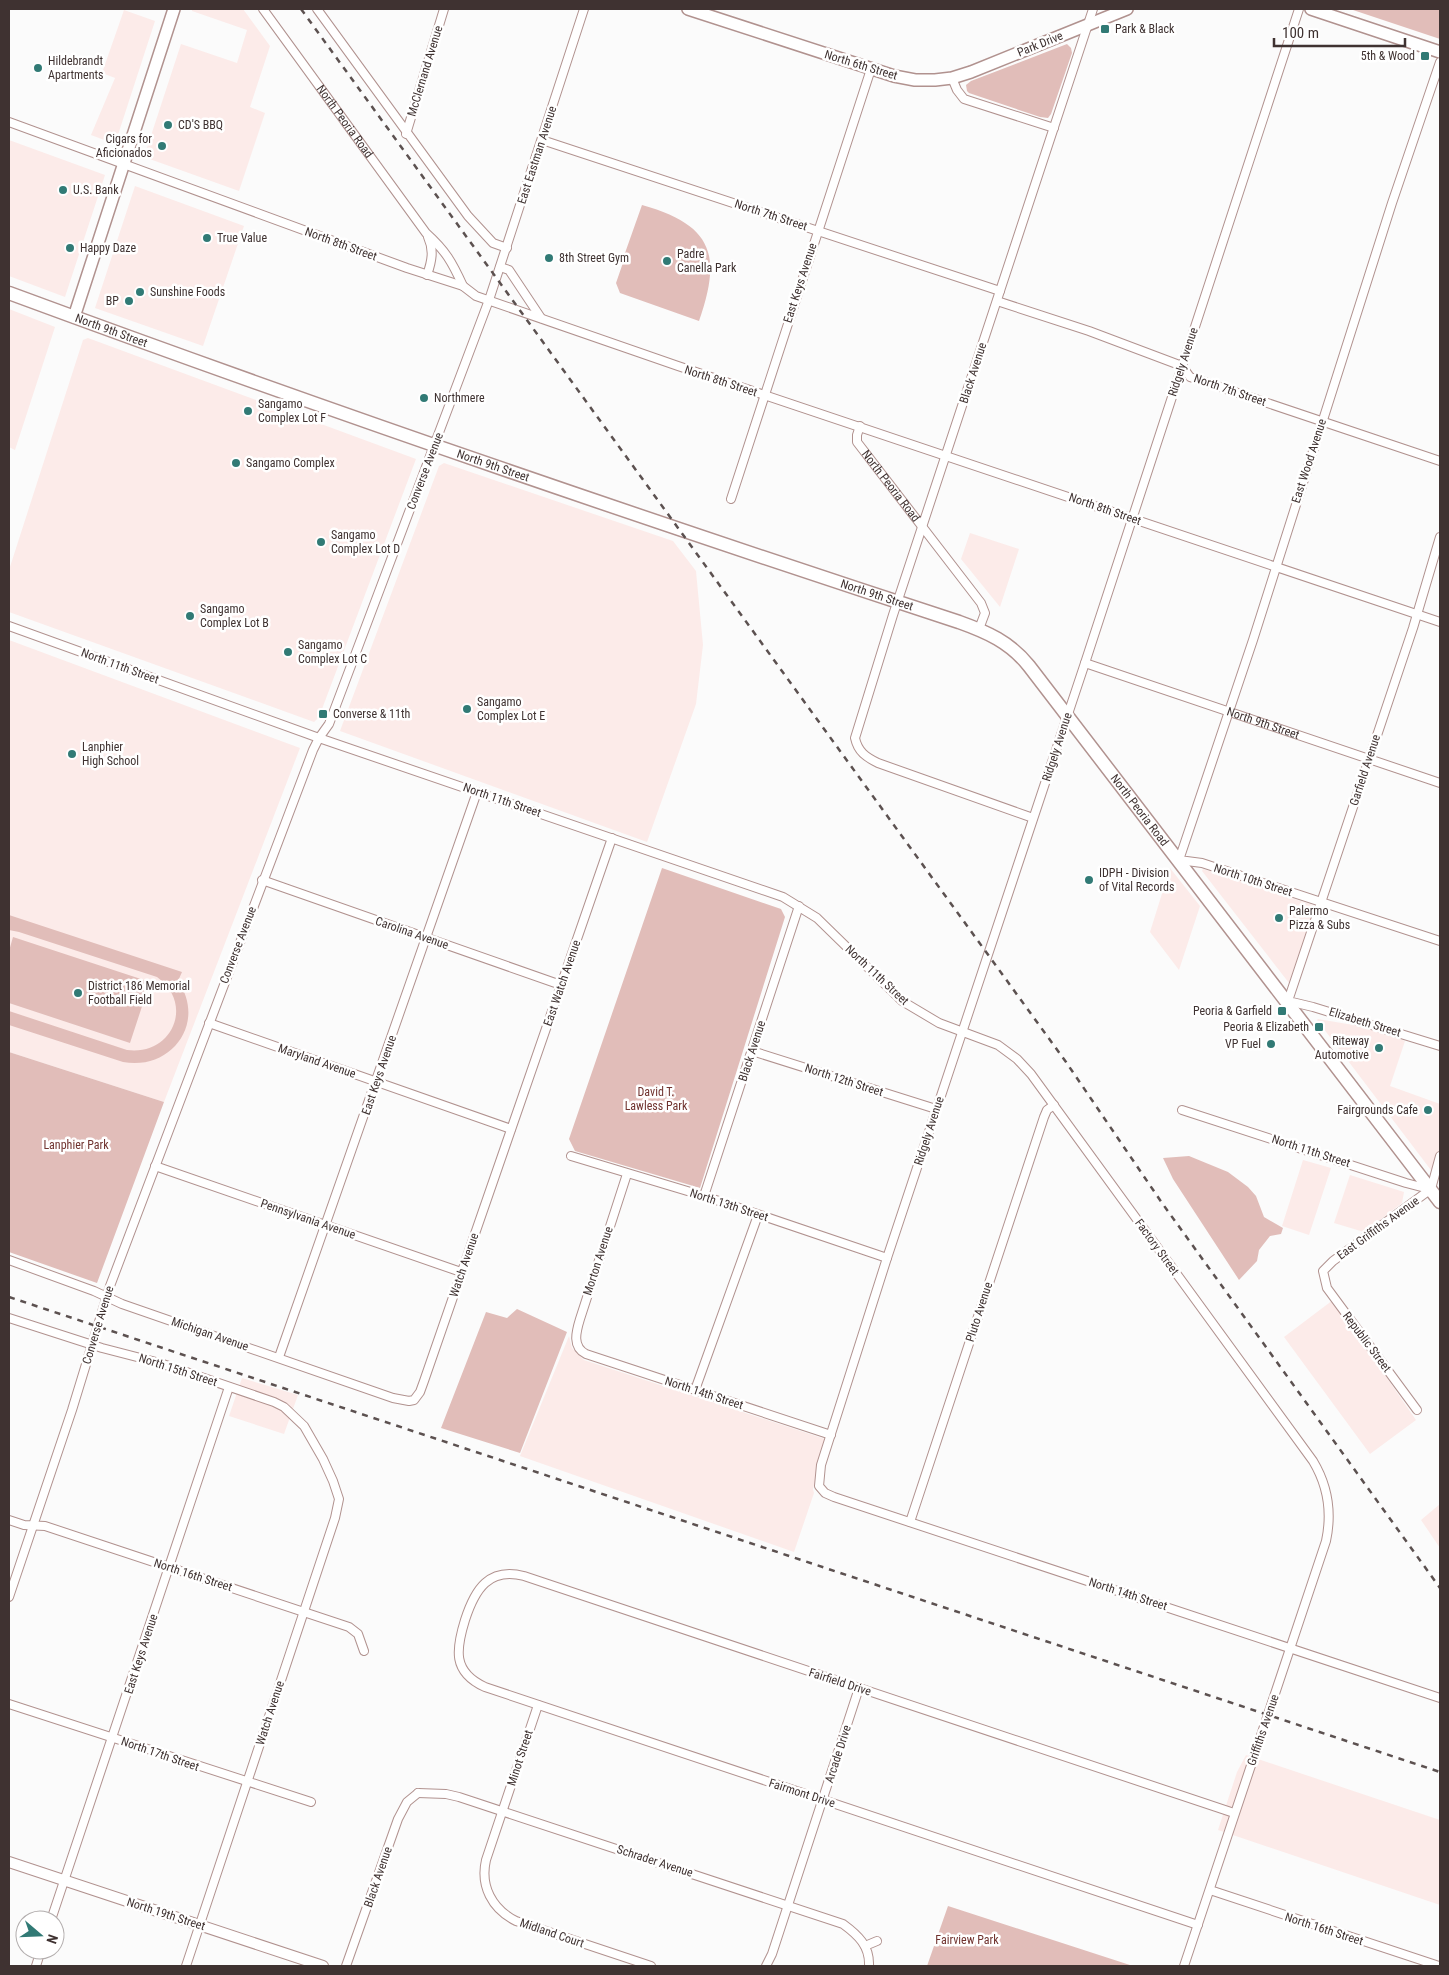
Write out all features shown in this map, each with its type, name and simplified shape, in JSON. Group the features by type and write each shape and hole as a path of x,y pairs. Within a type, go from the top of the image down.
{"main road":[{"name":"North 6th Street","path":"688,9 906,79 936,80 952,78"},
{"name":"Park Drive","path":"952,78 1127,9"},
{"path":"1310,9 1440,52"},
{"path":"74,317 124,164 171,10"},
{"name":"North 9th Street","path":"9,293 434,447 979,629"},
{"name":"North Peoria Road","path":"979,629 1004,641 1018,654 1436,1191 1440,1202"}],"street":[{"name":"North Peoria Road","path":"264,9 426,233 432,246 432,255 427,274"},
{"path":"317,9 406,134 468,216 493,243 507,248"},
{"name":"McClernand Avenue","path":"406,134 444,9"},
{"name":"East Eastman Avenue","path":"489,300 584,9"},
{"name":"Black Avenue","path":"1033,818 878,763 863,754 856,745 855,738 922,527 1093,9"},
{"name":"Ridgely Avenue","path":"819,1486 822,1465 887,1258 1085,663 1299,9"},
{"name":"East Wood Avenue","path":"1179,860 1392,203 1440,62"},
{"name":"East Keys Avenue","path":"731,499 871,69"},
{"path":"952,78 957,90 964,99 1054,128"},
{"name":"North 8th Street","path":"9,122 463,286 470,293 489,300 764,395 1440,622"},
{"name":"North 7th Street","path":"542,140 1000,291"},
{"name":"North Peoria Road","path":"426,233 439,245 454,264 463,286"},
{"path":"500,267 509,270 541,318"},
{"name":"Converse Avenue","path":"9,1597 106,1297 154,1166 318,738 329,724 489,300"},
{"name":"North 7th Street","path":"996,301 1089,331 1182,366 1190,377 1440,461"},
{"name":"North Peoria Road","path":"860,426 857,442 981,603 985,613 979,629"},
{"name":"Garfield Avenue","path":"1288,1002 1417,614 1440,537"},
{"name":"North 11th Street","path":"9,626 318,738 783,897 817,918 902,1001 932,1020 962,1032"},
{"name":"North 9th Street","path":"1085,663 1229,710 1440,783"},
{"name":"East Keys Avenue","path":"279,1358 477,792"},
{"name":"East Watch Avenue","path":"511,1129 612,838"},
{"name":"North 10th Street","path":"1179,860 1202,863 1440,942"},
{"name":"Carolina Avenue","path":"262,880 561,985"},
{"name":"Black Avenue","path":"704,1196 799,906"},
{"name":"Elizabeth Street","path":"1288,1002 1322,1009 1440,1046"},
{"name":"Maryland Avenue","path":"209,1023 511,1129"},
{"name":"Factory Street","path":"962,1032 998,1045 1017,1059 1031,1074 1313,1461 1326,1491"},
{"name":"North 12th Street","path":"752,1050 936,1109"},
{"name":"Pluto Avenue","path":"910,1522 1044,1117 1047,1110 1054,1105"},
{"name":"North 11th Street","path":"1182,1110 1436,1191"},
{"name":"Watch Avenue","path":"414,1400 420,1392 511,1129"},
{"name":"North 13th Street","path":"571,1156 704,1196 887,1258"},
{"name":"East Griffiths Avenue","path":"1323,1271 1333,1261 1436,1191 1440,1156"},
{"name":"Pennsylvania Avenue","path":"154,1166 461,1272"},
{"name":"Morton Avenue","path":"579,1349 576,1332 626,1174"},
{"path":"695,1390 758,1215"},
{"name":"Michigan Avenue","path":"9,1260 122,1304 393,1398 408,1401 414,1400"},
{"name":"Republic Street","path":"1323,1271 1327,1288 1417,1410"},
{"name":"North 15th Street","path":"9,1318 92,1345 160,1363 274,1402 284,1407 304,1426 322,1459"},
{"name":"North 14th Street","path":"579,1349 586,1354 831,1435"},
{"name":"East Keys Avenue","path":"54,1910 229,1387"},
{"name":"Watch Avenue","path":"186,1966 335,1518 338,1503 333,1481 322,1459"},
{"name":"North 14th Street","path":"819,1486 824,1493 834,1497 1440,1698"},
{"name":"Griffiths Avenue","path":"1184,1966 1326,1541 1329,1518 1326,1491"},
{"name":"North 16th Street","path":"9,1520 24,1525 45,1526 349,1627 358,1634 364,1651"},
{"name":"Fairfield Drive","path":"466,1618 471,1602 483,1585 490,1579 502,1574 516,1574 1234,1813"},
{"name":"Fairmont Drive","path":"466,1618 458,1649 458,1659 468,1677 484,1687 1198,1925"},
{"name":"Arcade Drive","path":"788,1906 859,1688"},
{"name":"North 17th Street","path":"9,1704 247,1783 311,1802"},
{"name":"Minot Street","path":"502,1811 538,1705"},
{"path":"414,1785 418,1793"},
{"name":"Black Avenue","path":"346,1966 398,1819 407,1802 418,1793"},
{"name":"Schrader Avenue","path":"418,1793 446,1794 502,1811 843,1924 862,1939 869,1964"},
{"name":"Midland Court","path":"502,1811 484,1869 486,1889 501,1912 516,1921 651,1966"},
{"name":"North 19th Street","path":"9,1862 323,1966"},
{"name":"North 16th Street","path":"1210,1890 1438,1966"},
{"path":"766,1966 772,1954 788,1906"},
{"path":"865,1946 877,1941"}],"shaded area":[{"path":"192,9 243,9 270,46 250,107 265,113 239,191 144,157 181,44 237,63 247,30 192,11"},
{"path":"124,10 155,21 115,144 91,135 115,78 102,73"},
{"path":"9,140 105,175 65,297 9,276"},
{"path":"135,186 244,226 203,346 95,308"},
{"path":"9,309 55,327 15,450 9,447"},
{"path":"88,338 416,459 319,717 314,722 9,612 9,570 83,340"},
{"path":"444,463 673,541 696,571 703,645 696,704 647,842 340,731 439,466"},
{"path":"970,533 1019,549 1000,607 961,559"},
{"path":"9,640 300,748 164,1102 9,1052"},
{"path":"1170,868 1200,906 1179,970 1150,932"},
{"path":"1203,869 1316,906 1289,983 1202,871"},
{"path":"1317,1020 1371,1028 1405,1041 1390,1086 1440,1104 1440,1182"},
{"path":"1303,1160 1331,1168 1309,1235 1282,1226"},
{"path":"1350,1175 1404,1192 1402,1203 1364,1232 1334,1223"},
{"path":"1333,1300 1416,1420 1370,1454 1284,1337"},
{"path":"569,1336 572,1348 584,1360 825,1439 813,1489 814,1493 794,1552 520,1456"},
{"path":"242,1378 298,1395 284,1434 229,1416"},
{"path":"1440,1504 1440,1548 1421,1520"},
{"path":"1246,1755 1440,1820 1440,1905 1218,1830 1237,1772"}],"green space":[{"path":"1350,9 1440,9 1440,39"},
{"path":"1067,44 1071,48 1072,53 1048,118 1040,117 967,91 966,85 971,81"},
{"name":"Padre Canella Park","path":"642,205 666,213 684,222 697,233 706,246 710,261 710,278 699,321 620,293 616,283"},
{"name":"David T. Lawless Park","path":"662,868 781,909 785,917 700,1188 575,1151 569,1139"},
{"path":"9,915 182,972 178,981 186,997 188,1013 186,1027 179,1041 169,1051 156,1059 140,1063 123,1062 9,1025 9,1011 127,1050 143,1050 156,1045 166,1037 173,1026 176,1014 175,1001 168,988 157,977 9,930"},
{"name":"District 186 Memorial Football Field","path":"13,937 150,982 130,1043 9,1003 9,951"},
{"name":"Lanphier Park","path":"9,1052 164,1102 97,1283 9,1252"},
{"path":"1189,1156 1228,1172 1248,1187 1256,1196 1264,1217 1283,1228 1281,1234 1270,1236 1259,1250 1257,1261 1239,1280 1173,1179 1163,1158"},
{"path":"517,1309 567,1332 520,1453 441,1428 486,1312 507,1318"},
{"name":"Fairview Park","path":"948,1906 1133,1966 927,1966"}],"railway":[{"path":"301,9 1066,1062 1162,1203 1440,1588"},
{"path":"9,1297 1440,1772"}],"place":[{"name":"Park & Black","path":"1105,29"},
{"name":"5th & Wood","path":"1425,56"},
{"name":"Hildebrandt Apartments","path":"38,68"},
{"name":"CD'S BBQ","path":"168,125"},
{"name":"Cigars for Aficionados","path":"162,146"},
{"name":"U.S. Bank","path":"63,190"},
{"name":"True Value","path":"207,238"},
{"name":"Happy Daze","path":"70,248"},
{"name":"8th Street Gym","path":"549,258"},
{"name":"Padre Canella Park","path":"667,261"},
{"name":"Sunshine Foods","path":"140,292"},
{"name":"BP","path":"129,301"},
{"name":"Northmere","path":"424,398"},
{"name":"Sangamo Complex Lot F","path":"248,411"},
{"name":"Sangamo Complex","path":"236,463"},
{"name":"Sangamo Complex Lot D","path":"321,542"},
{"name":"Sangamo Complex Lot B","path":"190,616"},
{"name":"Sangamo Complex Lot C","path":"288,652"},
{"name":"Sangamo Complex Lot E","path":"467,709"},
{"name":"Converse & 11th","path":"323,714"},
{"name":"Lanphier High School","path":"72,754"},
{"name":"IDPH - Division of Vital Records","path":"1089,880"},
{"name":"Palermo Pizza & Subs","path":"1279,918"},
{"name":"District 186 Memorial Football Field","path":"78,993"},
{"name":"Peoria & Garfield","path":"1282,1011"},
{"name":"Peoria & Elizabeth","path":"1319,1027"},
{"name":"VP Fuel","path":"1271,1044"},
{"name":"Riteway Automotive","path":"1379,1048"},
{"name":"Fairgrounds Cafe","path":"1428,1110"}]}
